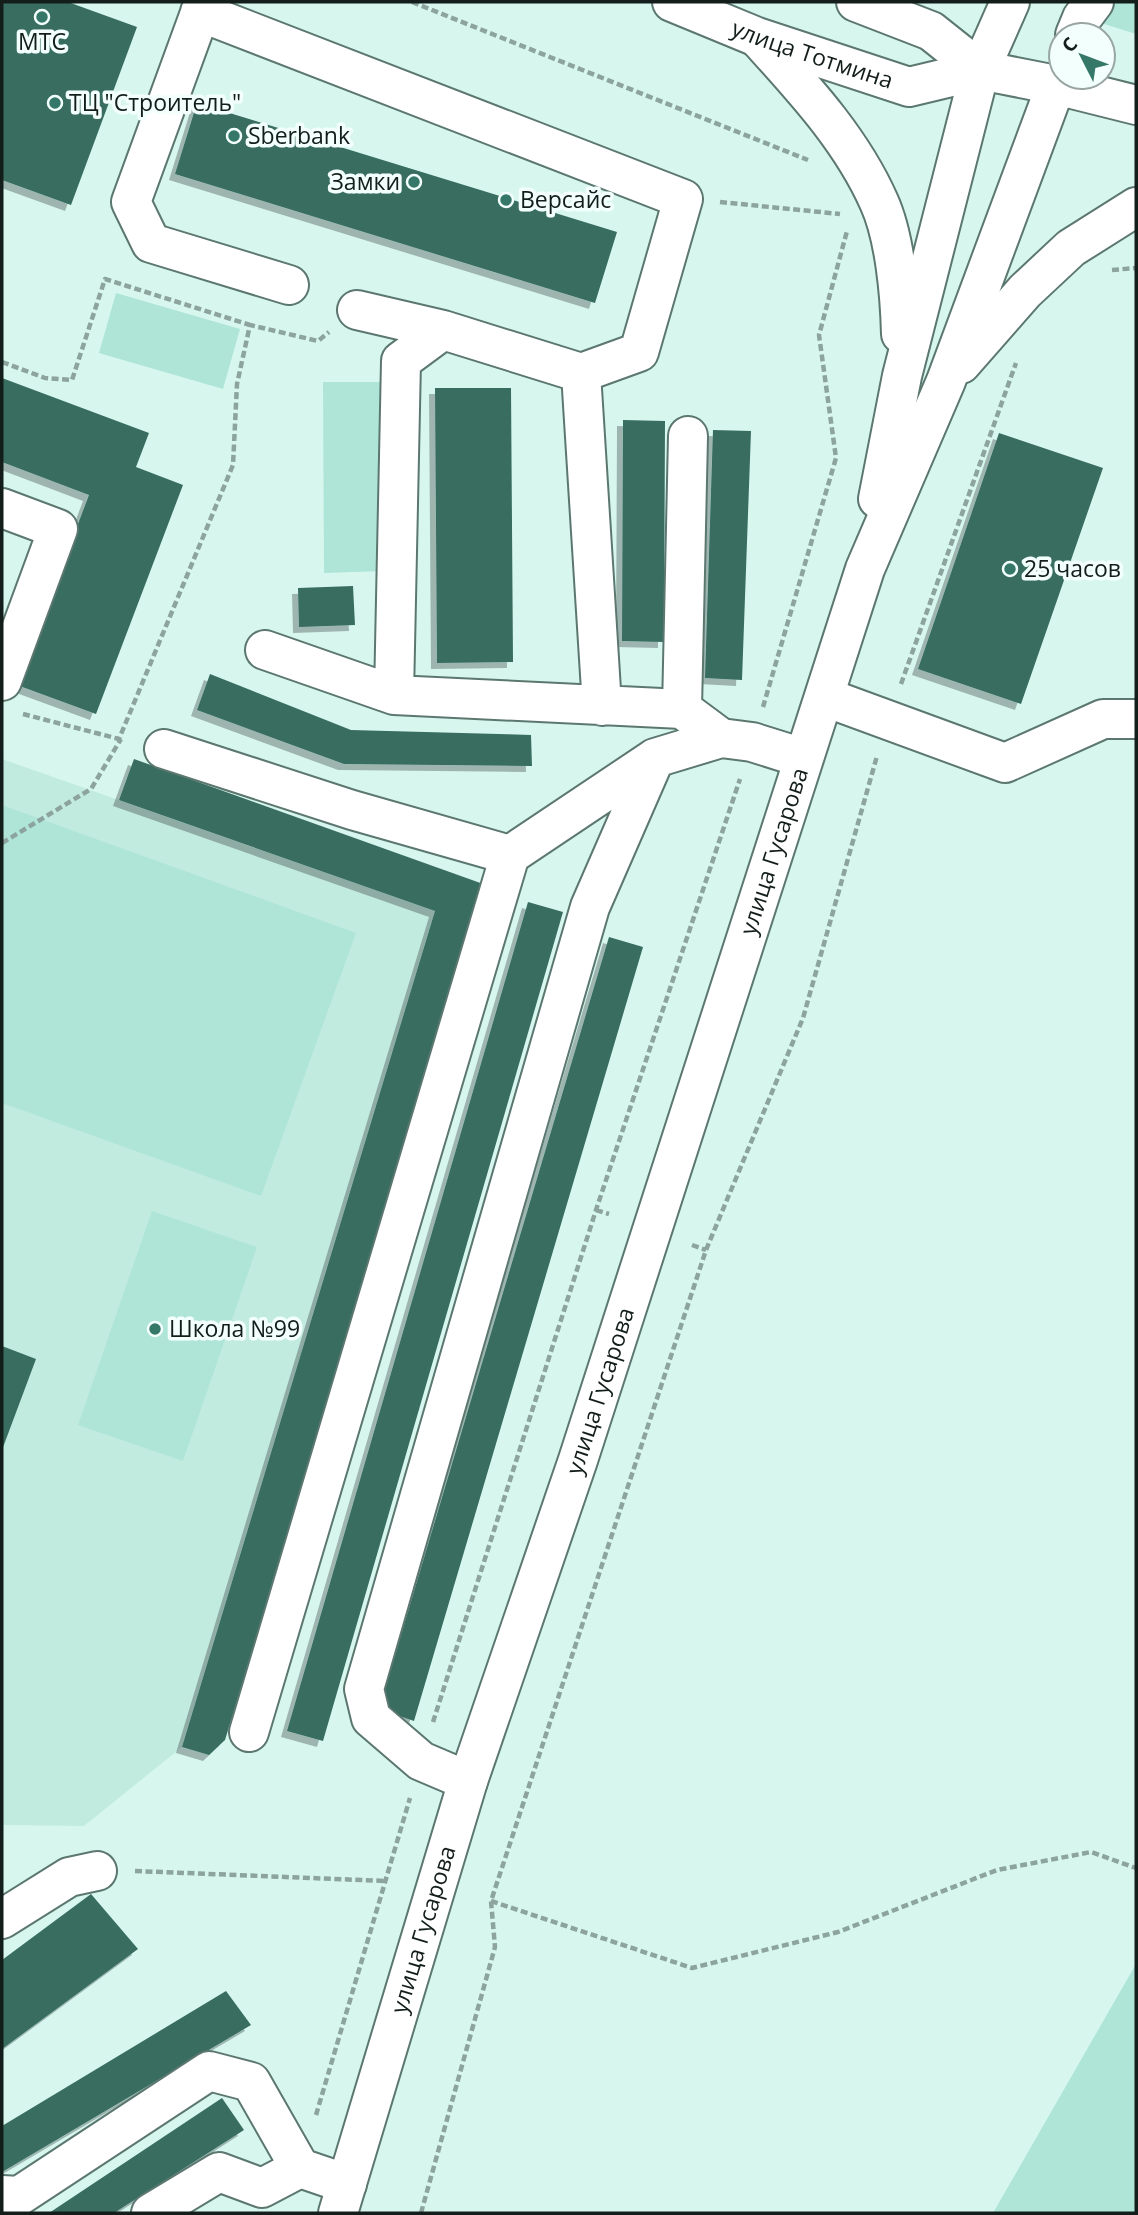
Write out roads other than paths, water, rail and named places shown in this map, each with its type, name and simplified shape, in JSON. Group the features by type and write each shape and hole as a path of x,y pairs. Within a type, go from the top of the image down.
{"main road":[{"name":"улица Тотмина","path":"671,2 757,37 909,87 980,71"},
{"path":"856,2 932,31 980,71 1047,78"},
{"path":"865,569 902,376 980,71 1010,2"},
{"path":"1081,21 1094,2"},
{"path":"289,285 151,243 131,202 202,7 682,199 639,352 581,373 443,330 357,310"},
{"path":"757,37 822,109 880,204 900,289 902,376"},
{"path":"865,569 946,381 1055,91"},
{"path":"1095,91 1136,105"},
{"path":"946,381 1025,291 1071,248 1136,207"},
{"path":"394,695 401,361 443,330"},
{"path":"581,373 602,706"},
{"path":"682,709 688,436"},
{"path":"2,508 58,529 8,697"},
{"name":"улица Гусарова","path":"342,2199 468,1781 582,1447 865,569"},
{"path":"265,650 394,695 682,709 721,738"},
{"path":"825,698 1005,763 1103,719 1136,719"},
{"path":"249,1732 510,855 655,758 721,738 752,742 803,758"},
{"path":"164,749 352,810 510,855"},
{"path":"468,1781 421,1761 371,1718 364,1689 590,907 655,758"},
{"path":"2,1920 69,1877 97,1871"},
{"path":"2,2194 19,2196 209,2071 251,2082 300,2168 342,2199"},
{"path":"152,2213 219,2172 258,2200 300,2168"}],"place":[{"name":"МТС","path":"42,17"},
{"name":"ТЦ \"Строитель\"","path":"55,103"},
{"name":"Sberbank","path":"234,136"},
{"name":"Замки","path":"414,182"},
{"name":"Версайс","path":"506,200"},
{"name":"25 часов","path":"1010,569"},
{"name":"Школа №99","path":"155,1329"}]}
